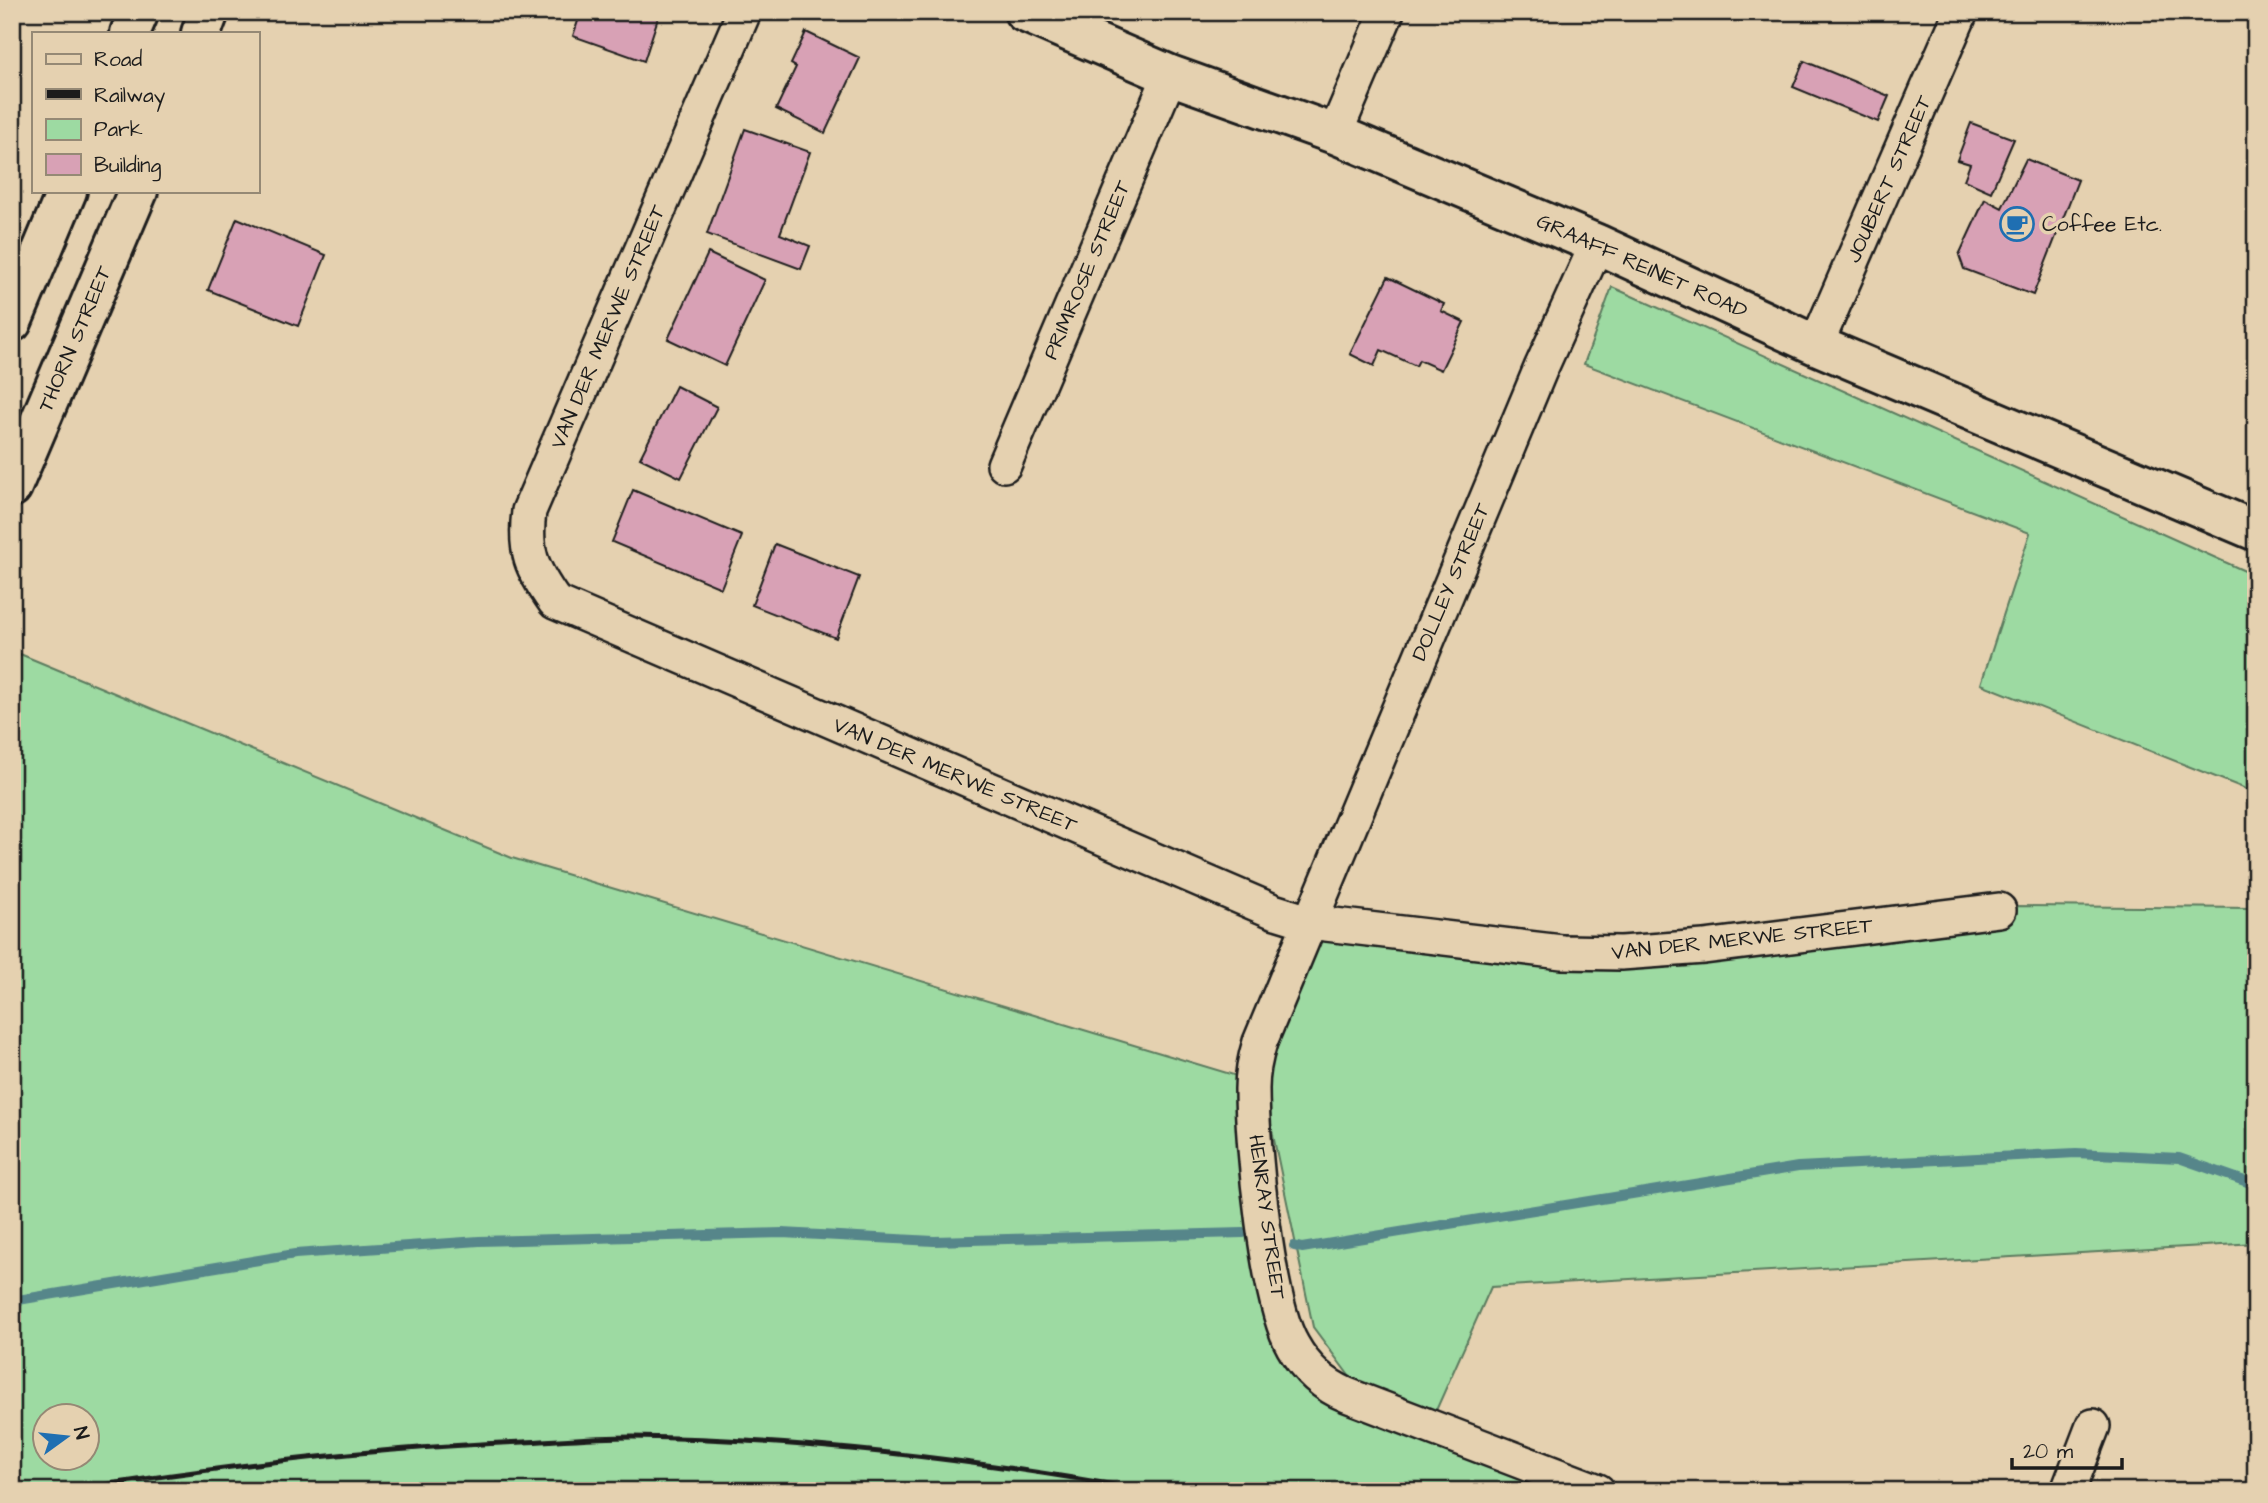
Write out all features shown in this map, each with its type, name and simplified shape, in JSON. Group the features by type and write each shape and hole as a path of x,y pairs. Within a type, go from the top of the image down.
{"main road":[{"path":"130,32 139,12"},
{"path":"201,32 209,12"},
{"name":"GRAAFF REINET ROAD","path":"1024,12 1170,75 1335,134 1597,244 1816,345 2256,531"},
{"path":"12,322 67,192"},
{"name":"THORN STREET","path":"12,487 138,192"}],"street":[{"name":"VAN DER MERWE STREET","path":"744,12 529,511 526,541 533,570 555,601 584,616 1273,911 1309,922 1562,952 1621,953 1717,945 1998,910"},
{"path":"1335,134 1387,12"},
{"name":"JOUBERT STREET","path":"1816,345 1961,12"},
{"name":"PRIMROSE STREET","path":"1004,465 1170,75"},
{"name":"DOLLEY STREET","path":"1309,922 1535,381 1597,244"},
{"name":"HENRAY STREET","path":"1309,922 1260,1042 1254,1063 1252,1090 1271,1264 1280,1310 1292,1344 1308,1368 1329,1387 1598,1491"},
{"path":"2068,1491 2093,1426"}],"green space":[{"path":"1612,287 2256,576 2256,793 1981,684 2030,533 1584,364"},
{"path":"20,654 512,858 1247,1079 1298,1332 1345,1398 1590,1491 12,1491 12,671"},
{"path":"2012,906 2256,908 2256,1243 1491,1287 1434,1415 1356,1385 1313,1327 1261,1077 1322,935 1477,947"}],"building":[{"path":"581,12 660,12 644,61 573,36"},
{"path":"806,32 860,58 825,133 776,109 796,67 791,64"},
{"path":"1804,61 1889,96 1878,122 1793,87"},
{"path":"1971,123 2014,139 1991,192 1964,180 1970,164 1957,160"},
{"path":"745,129 810,152 780,234 810,246 801,269 707,234"},
{"name":"Coffee Etc.","path":"2026,159 2078,180 2033,295 1964,269 1959,255 1985,199 2002,208"},
{"path":"237,218 326,255 298,326 208,290"},
{"path":"708,253 765,280 725,366 668,339"},
{"path":"1388,277 1444,304 1441,311 1464,322 1441,370 1419,360 1416,366 1381,350 1374,366 1350,354"},
{"path":"676,386 717,407 681,478 640,458"},
{"path":"633,490 742,536 721,588 612,542"},
{"path":"775,544 859,577 836,638 752,605"}],"waterway":[{"path":"1294,1246 1302,1248 1798,1167 2076,1153 2179,1158 2256,1185"},
{"path":"12,1301 295,1254 479,1241 782,1233 934,1241 1243,1233"}],"railway":[{"path":"67,1491 238,1466 352,1454 633,1437 763,1442 892,1453 1149,1491"}],"place":[{"name":"Coffee Etc.","path":"2017,224"}]}
